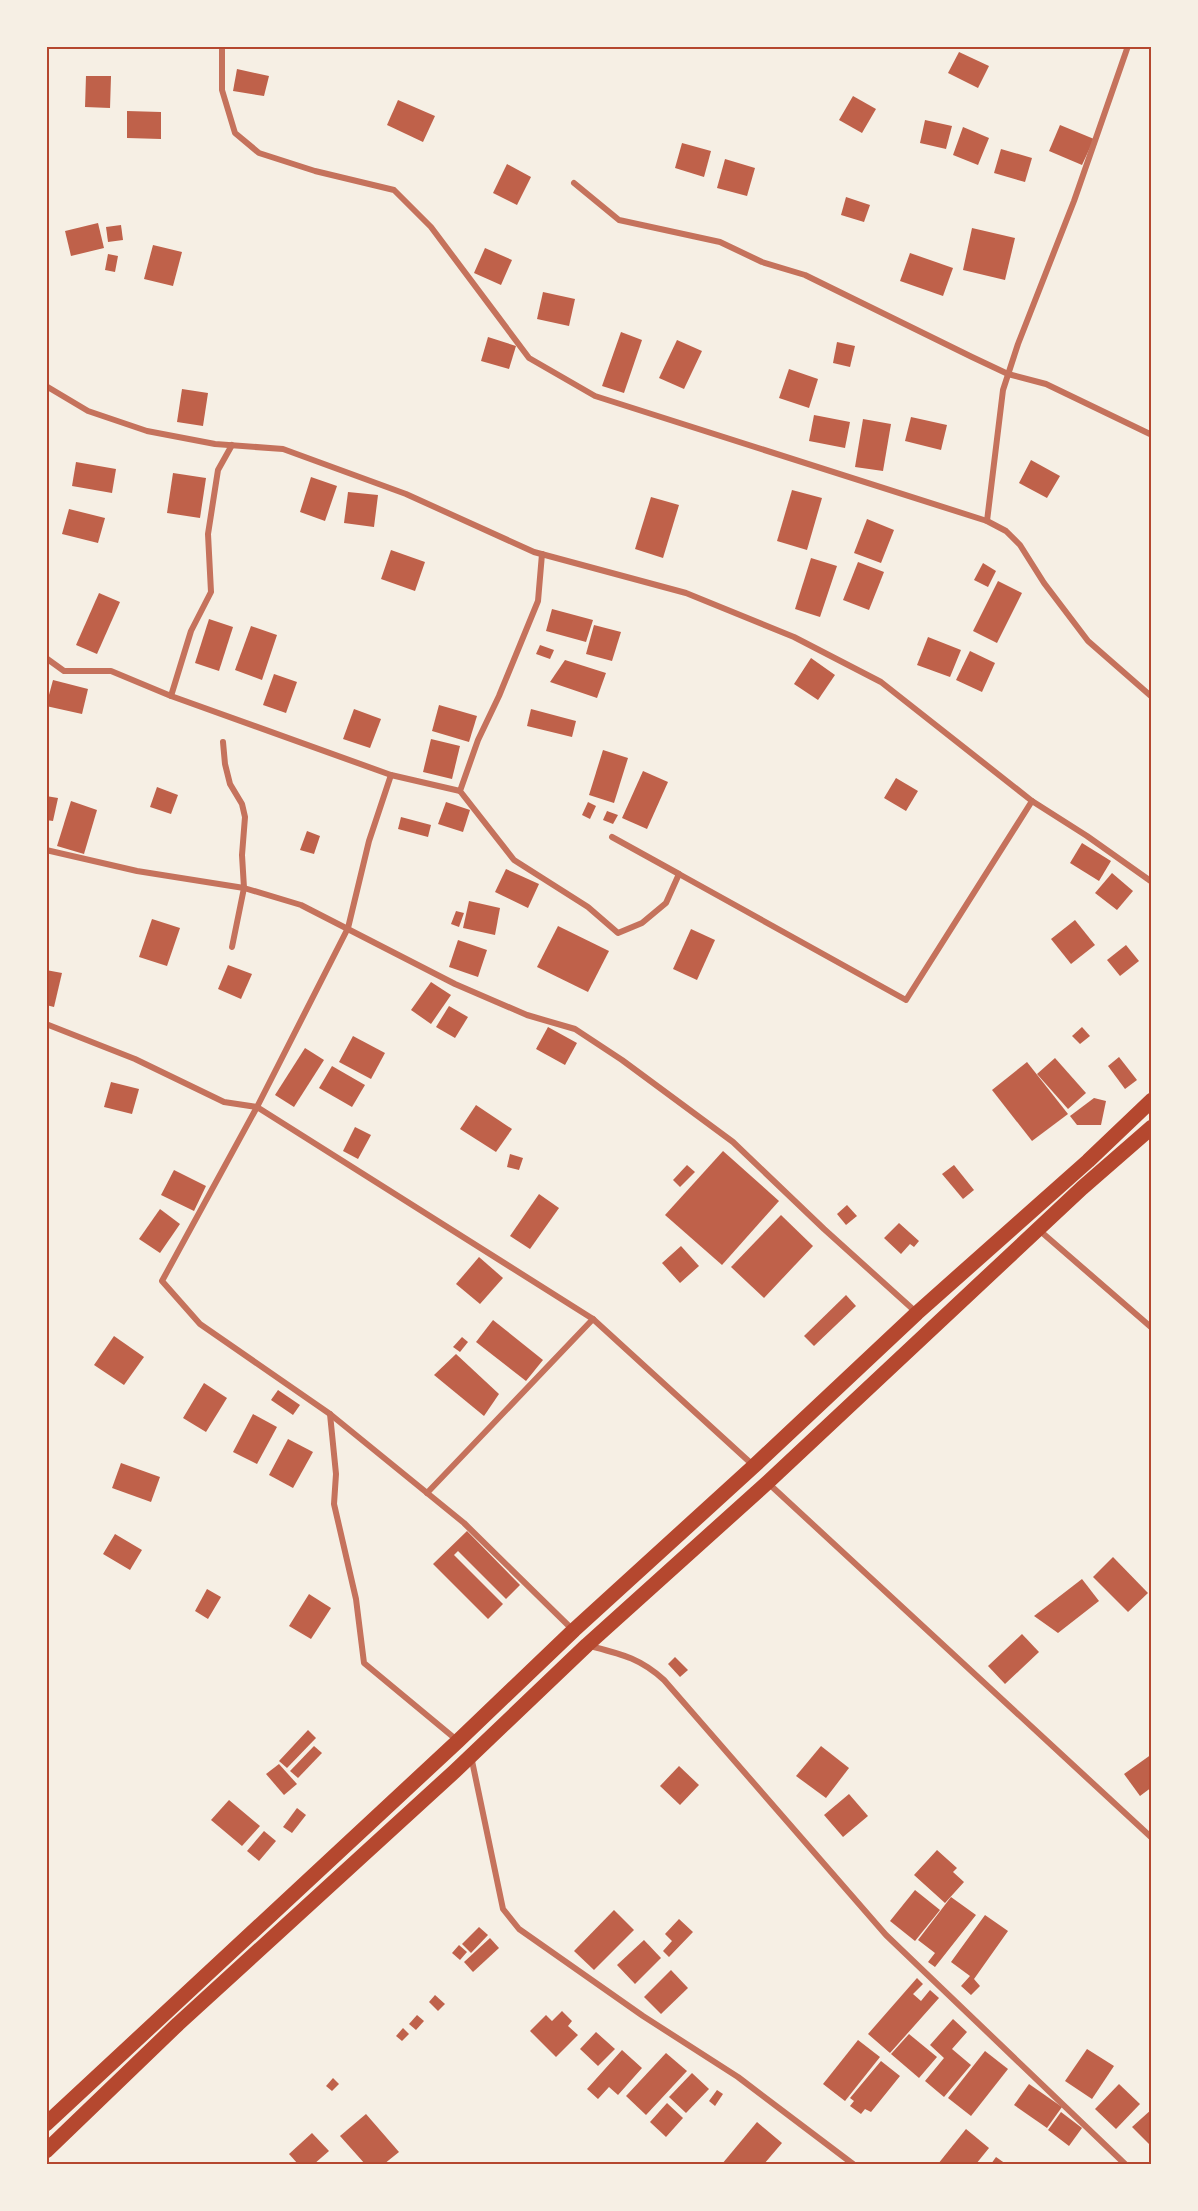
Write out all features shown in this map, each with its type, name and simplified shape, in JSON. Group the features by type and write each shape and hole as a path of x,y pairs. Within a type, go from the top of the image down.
{"highway":[{"path":"46,2124 916,1313 1088,1161 1152,1100"},
{"path":"46,2151 178,2024 471,1756 587,1645 768,1482 1082,1188 1151,1129"}],"street":[{"path":"222,46 222,90 235,133 259,153 315,171 394,190 431,227 529,358 595,396 987,521 1005,531 1020,545 1044,583 1088,641 1152,697"},
{"path":"987,521 1003,390 1074,201 1128,46"},
{"path":"574,183 619,220 720,242 762,262 805,275 1008,374 1046,384 1152,435"},
{"path":"46,386 88,411 137,428 215,444 283,449 406,494 542,554 686,593 794,637 881,682 1032,801 1152,882"},
{"path":"171,696 191,631 211,592 208,534 219,470 232,445"},
{"path":"460,791 478,740 499,696 538,601 542,554"},
{"path":"46,658 64,671 111,671 171,696 391,775 460,791 514,860 588,907 618,933 642,923 666,903 679,873"},
{"path":"224,742 225,764 231,784 243,804 245,817 242,855 244,888 232,947"},
{"path":"391,775 369,842 348,928 257,1107 162,1281 200,1324 330,1414 464,1523 574,1630"},
{"path":"612,837 906,1000 1032,801"},
{"path":"46,850 137,871 244,888 301,905 455,984 526,1016 574,1029 622,1060 733,1142 916,1313"},
{"path":"46,1024 135,1059 224,1102 257,1107 593,1319 754,1466"},
{"path":"1039,1229 1152,1328"},
{"path":"427,1493 593,1319"},
{"path":"330,1414 336,1474 334,1504 356,1599 364,1663 458,1741"},
{"path":"768,1482 1152,1838"},
{"path":"587,1645 624,1655 648,1666 664,1680 886,1935 1125,2164"},
{"path":"471,1756 503,1909 519,1929 643,2016 738,2077 853,2164"}],"building":[{"path":"959,52 989,66 978,88 948,73"},
{"path":"237,69 269,76 264,96 233,91"},
{"path":"86,76 111,76 110,108 85,107"},
{"path":"853,96 876,109 862,133 839,120"},
{"path":"398,100 435,116 423,142 387,125"},
{"path":"127,111 161,112 161,139 127,138"},
{"path":"925,120 952,126 946,149 920,143"},
{"path":"1060,125 1094,139 1082,165 1049,151"},
{"path":"963,127 989,138 978,165 953,155"},
{"path":"682,143 711,151 704,177 675,168"},
{"path":"1001,149 1032,158 1025,182 994,173"},
{"path":"725,159 755,168 747,196 717,188"},
{"path":"507,164 531,177 517,205 493,193"},
{"path":"846,197 870,205 864,222 841,215"},
{"path":"98,223 104,248 71,256 65,231"},
{"path":"121,225 123,240 108,242 106,227"},
{"path":"972,228 1015,238 1005,280 963,270"},
{"path":"153,245 182,252 173,286 144,279"},
{"path":"485,248 512,260 501,285 474,273"},
{"path":"910,253 953,268 943,296 900,281"},
{"path":"108,254 118,256 115,272 105,270"},
{"path":"543,292 575,299 569,326 537,319"},
{"path":"621,332 642,340 624,393 602,386"},
{"path":"488,337 516,346 509,369 481,361"},
{"path":"677,340 702,351 684,389 659,378"},
{"path":"837,342 855,346 850,367 833,363"},
{"path":"789,369 818,379 809,408 779,398"},
{"path":"182,389 208,393 203,426 177,422"},
{"path":"814,415 850,422 845,448 809,441"},
{"path":"911,417 947,425 941,450 905,441"},
{"path":"863,419 891,424 883,471 855,467"},
{"path":"1031,460 1060,476 1047,498 1019,483"},
{"path":"76,462 116,469 112,493 72,486"},
{"path":"173,473 206,478 200,518 167,513"},
{"path":"311,477 337,486 325,521 300,512"},
{"path":"792,490 822,498 807,550 777,541"},
{"path":"348,492 378,495 374,527 344,523"},
{"path":"651,497 679,505 663,558 635,549"},
{"path":"69,509 105,518 98,543 62,534"},
{"path":"867,519 894,530 881,563 854,553"},
{"path":"391,550 425,562 415,591 381,579"},
{"path":"811,558 837,566 820,617 795,609"},
{"path":"858,562 884,572 869,610 843,600"},
{"path":"983,563 996,571 988,587 974,580"},
{"path":"998,581 1022,593 997,643 973,631"},
{"path":"99,593 120,602 97,654 76,645"},
{"path":"552,609 593,620 586,642 546,631"},
{"path":"209,619 233,627 219,671 195,663"},
{"path":"594,625 621,632 612,661 586,654"},
{"path":"251,626 277,635 262,680 235,670"},
{"path":"928,637 961,650 950,677 917,665"},
{"path":"540,645 554,650 550,659 536,654"},
{"path":"970,651 995,663 982,692 956,680"},
{"path":"811,658 835,675 818,700 794,684"},
{"path":"565,660 606,673 597,698 550,682"},
{"path":"274,674 297,682 286,713 263,705"},
{"path":"53,680 88,689 82,714 46,706"},
{"path":"439,705 477,716 469,742 432,731"},
{"path":"354,709 381,719 370,748 343,739"},
{"path":"531,709 576,721 572,737 527,726"},
{"path":"431,739 460,746 452,779 423,772"},
{"path":"603,750 628,758 614,803 589,795"},
{"path":"643,771 668,782 647,829 622,818"},
{"path":"896,778 918,791 906,811 884,798"},
{"path":"157,787 178,795 171,814 150,807"},
{"path":"46,796 58,798 53,821 46,820"},
{"path":"71,801 97,810 84,854 57,846"},
{"path":"446,802 470,810 463,832 438,824"},
{"path":"588,802 596,806 590,819 582,815"},
{"path":"607,811 618,815 613,824 603,820"},
{"path":"401,817 431,825 428,837 398,829"},
{"path":"307,831 320,836 314,854 300,850"},
{"path":"1082,843 1111,861 1099,881 1070,863"},
{"path":"506,869 539,884 528,908 495,892"},
{"path":"1112,873 1133,891 1117,910 1095,893"},
{"path":"469,901 500,908 495,935 463,928"},
{"path":"456,911 464,913 459,927 451,924"},
{"path":"152,919 180,928 167,966 139,957"},
{"path":"1075,920 1095,945 1071,964 1051,939"},
{"path":"558,926 609,951 588,992 537,967"},
{"path":"691,929 715,940 697,980 673,969"},
{"path":"458,940 487,950 478,977 449,967"},
{"path":"1126,945 1139,961 1120,976 1107,960"},
{"path":"228,965 252,974 241,999 218,989"},
{"path":"46,970 62,973 54,1007 46,1005"},
{"path":"431,982 451,995 431,1024 411,1010"},
{"path":"449,1006 468,1017 455,1038 436,1027"},
{"path":"548,1027 577,1043 565,1065 536,1049"},
{"path":"1082,1027 1090,1036 1080,1044 1072,1036"},
{"path":"353,1036 385,1053 371,1079 339,1062"},
{"path":"305,1048 324,1060 294,1107 275,1095"},
{"path":"1119,1057 1137,1080 1125,1089 1108,1066"},
{"path":"1055,1058 1086,1093 1068,1109 1037,1074"},
{"path":"1027,1062 1068,1114 1032,1141 992,1090"},
{"path":"332,1066 365,1085 352,1107 319,1088"},
{"path":"111,1082 139,1089 132,1114 104,1107"},
{"path":"1094,1098 1106,1101 1101,1125 1077,1125 1070,1116"},
{"path":"476,1105 512,1129 496,1152 460,1129"},
{"path":"355,1127 371,1135 358,1159 343,1151"},
{"path":"723,1151 779,1201 722,1265 665,1215"},
{"path":"510,1154 523,1158 519,1170 507,1167"},
{"path":"687,1165 695,1172 680,1187 673,1180"},
{"path":"954,1165 974,1190 963,1199 942,1174"},
{"path":"174,1170 206,1186 194,1211 161,1195"},
{"path":"539,1194 559,1208 530,1249 510,1236"},
{"path":"847,1205 857,1216 846,1225 837,1214"},
{"path":"160,1209 180,1224 160,1253 139,1239"},
{"path":"781,1215 813,1246 764,1298 731,1267"},
{"path":"899,1223 919,1241 914,1247 910,1244 901,1254 884,1238"},
{"path":"681,1246 699,1266 680,1283 662,1263"},
{"path":"479,1257 503,1278 480,1304 456,1284"},
{"path":"846,1295 856,1306 814,1346 804,1336"},
{"path":"493,1320 543,1360 526,1381 476,1342"},
{"path":"114,1336 144,1357 124,1385 94,1365"},
{"path":"462,1337 468,1342 460,1352 453,1347"},
{"path":"456,1354 499,1394 484,1416 434,1375"},
{"path":"204,1383 227,1398 206,1432 183,1418"},
{"path":"278,1390 300,1405 293,1415 271,1400"},
{"path":"253,1414 277,1427 257,1464 233,1452"},
{"path":"288,1439 313,1452 293,1488 269,1475"},
{"path":"121,1463 160,1477 151,1502 112,1488"},
{"path":"467,1531 520,1585 506,1599 458,1551 454,1555 503,1604 488,1619 433,1564"},
{"path":"115,1534 142,1550 130,1570 103,1554"},
{"path":"1113,1557 1148,1593 1128,1612 1093,1577"},
{"path":"1082,1579 1099,1601 1058,1633 1034,1616"},
{"path":"207,1589 221,1597 208,1619 195,1611"},
{"path":"309,1594 331,1608 311,1639 289,1626"},
{"path":"1022,1634 1039,1652 1005,1684 988,1666"},
{"path":"675,1657 688,1670 680,1677 668,1664"},
{"path":"308,1730 316,1738 287,1768 279,1761"},
{"path":"314,1746 322,1753 298,1778 290,1771"},
{"path":"821,1746 849,1768 826,1798 796,1776"},
{"path":"1152,1754 1152,1787 1140,1796 1124,1774"},
{"path":"279,1764 297,1784 284,1795 266,1774"},
{"path":"679,1766 699,1785 680,1805 660,1786"},
{"path":"849,1794 868,1816 843,1837 824,1815"},
{"path":"229,1800 260,1826 242,1846 211,1820"},
{"path":"297,1808 306,1815 292,1833 283,1827"},
{"path":"264,1831 276,1841 259,1861 247,1851"},
{"path":"937,1850 957,1868 953,1872 964,1882 945,1903 914,1875"},
{"path":"915,1890 940,1910 915,1941 890,1921"},
{"path":"951,1897 976,1915 935,1967 928,1962 935,1953 918,1940"},
{"path":"614,1910 634,1930 594,1970 574,1951"},
{"path":"985,1915 1008,1931 974,1979 980,1986 971,1995 961,1986 970,1976 951,1962"},
{"path":"679,1919 693,1932 669,1957 663,1951 672,1941 665,1934"},
{"path":"479,1927 488,1935 471,1953 462,1944"},
{"path":"490,1938 499,1948 473,1972 464,1962"},
{"path":"644,1940 661,1958 635,1984 617,1965"},
{"path":"459,1945 467,1952 460,1960 452,1953"},
{"path":"671,1970 688,1988 661,2014 644,1997"},
{"path":"917,1978 923,1984 913,1994 921,2001 930,1990 939,1998 890,2053 868,2034"},
{"path":"435,1995 445,2004 438,2011 429,2002"},
{"path":"562,2011 572,2021 568,2026 578,2035 556,2057 530,2031 546,2015 552,2021"},
{"path":"417,2015 424,2021 416,2030 409,2024"},
{"path":"953,2019 967,2032 952,2049 971,2065 944,2097 925,2081 944,2058 930,2045"},
{"path":"403,2028 409,2034 402,2041 396,2036"},
{"path":"596,2032 615,2049 598,2066 580,2049"},
{"path":"909,2034 937,2057 919,2078 891,2054"},
{"path":"858,2040 880,2057 845,2101 823,2084"},
{"path":"1087,2049 1114,2066 1092,2099 1065,2081"},
{"path":"622,2050 642,2068 618,2095 609,2087 598,2099 587,2089"},
{"path":"985,2051 1008,2069 971,2116 948,2098"},
{"path":"666,2053 687,2071 646,2115 626,2096"},
{"path":"881,2061 900,2076 871,2112 865,2109 861,2114 850,2106 854,2101 850,2098"},
{"path":"692,2073 709,2089 686,2113 669,2097"},
{"path":"333,2078 339,2084 332,2091 326,2086"},
{"path":"1029,2084 1062,2107 1047,2128 1014,2105"},
{"path":"1119,2084 1140,2104 1116,2129 1095,2109"},
{"path":"717,2090 723,2094 715,2106 709,2101"},
{"path":"667,2103 683,2118 666,2137 650,2122"},
{"path":"1152,2109 1152,2147 1132,2127"},
{"path":"1061,2112 1082,2128 1069,2146 1048,2130"},
{"path":"366,2114 399,2152 384,2164 365,2164 340,2136"},
{"path":"757,2122 782,2143 764,2164 722,2164"},
{"path":"966,2129 989,2148 976,2164 938,2164"},
{"path":"312,2133 329,2151 314,2164 298,2164 289,2154"},
{"path":"996,2157 1006,2164 991,2164"}]}
